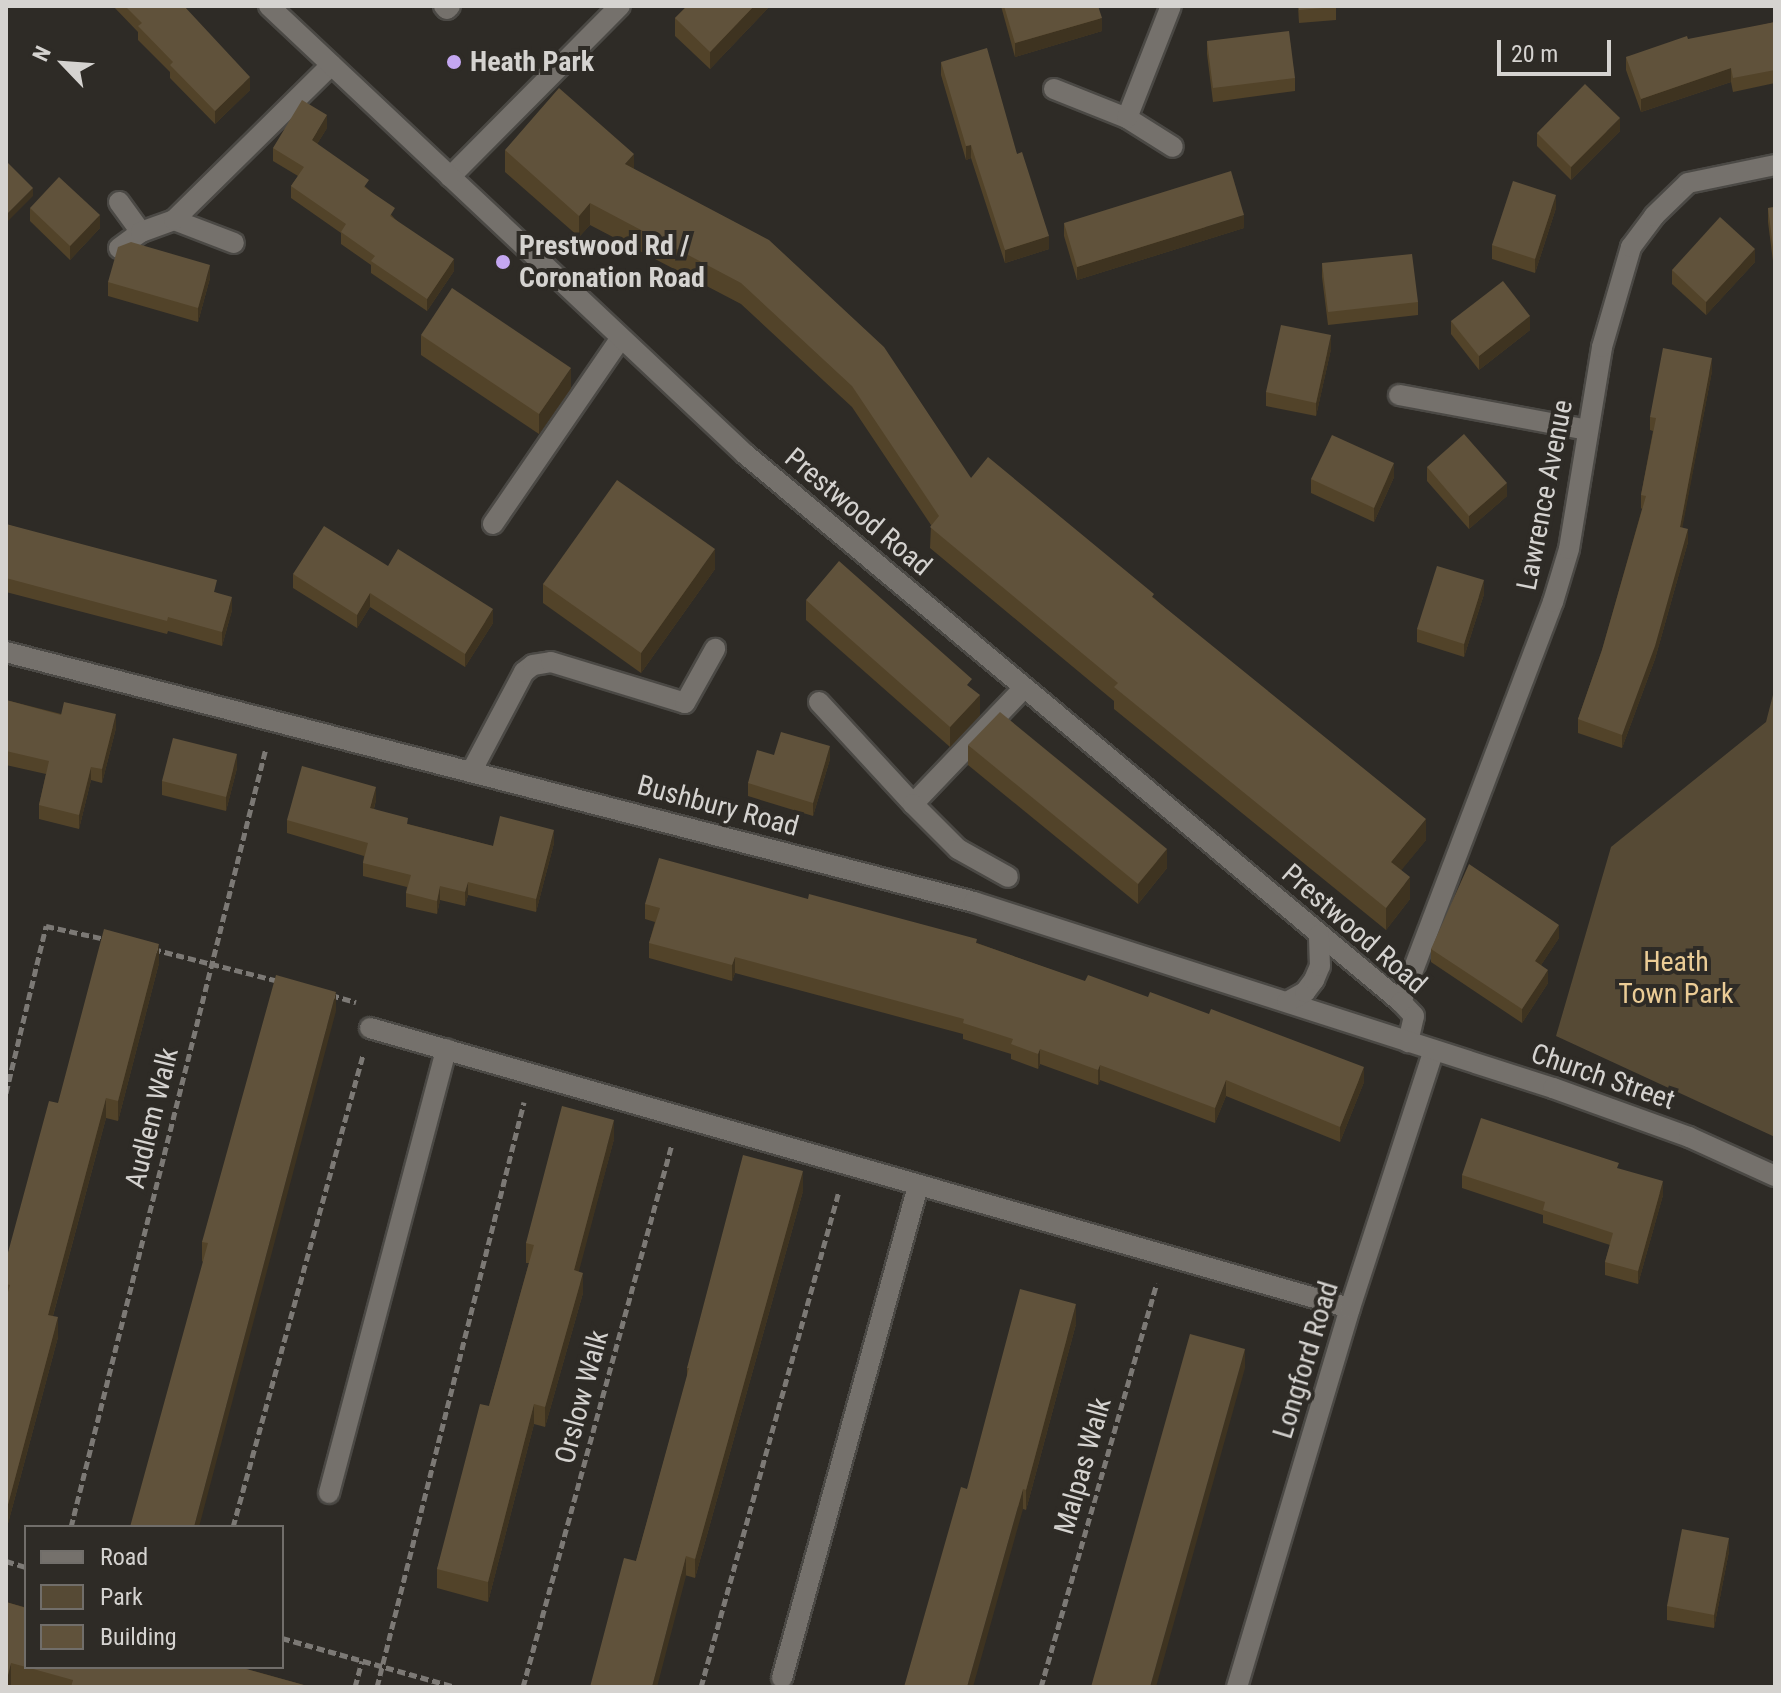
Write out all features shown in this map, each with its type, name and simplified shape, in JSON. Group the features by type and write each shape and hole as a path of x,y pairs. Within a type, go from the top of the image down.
{"street":[{"name":"Prestwood Road","path":"269,6 745,454 1401,1002 1414,1016 1408,1042"},
{"path":"450,177 620,6"},
{"path":"1127,118 1171,6"},
{"path":"119,248 141,232 174,220 331,65"},
{"path":"1054,89 1127,118 1173,147"},
{"name":"Lawrence Avenue","path":"1401,1002 1553,602 1569,549 1602,347 1631,247 1654,216 1688,183 1775,165"},
{"path":"119,202 141,232"},
{"path":"174,220 234,243"},
{"path":"493,524 621,338"},
{"path":"1399,395 1587,430"},
{"path":"471,772 524,672 533,665 551,662 685,703 715,649"},
{"name":"Bushbury Road","path":"6,652 273,718 974,902 1408,1042"},
{"path":"913,804 1024,688"},
{"path":"819,702 958,849 1008,877"},
{"path":"1287,1002 1305,992 1314,980 1320,966 1319,935"},
{"path":"370,1028 1350,1308"},
{"name":"Church Street","path":"1408,1042 1689,1137 1775,1176"},
{"path":"329,1493 446,1049"},
{"name":"Longford Road","path":"1237,1687 1350,1308 1434,1050"},
{"path":"782,1678 918,1186"}],"path":[{"name":"Audlem Walk","path":"71,1525 273,718"},
{"path":"6,1093 46,926 106,939"},
{"path":"151,949 285,982"},
{"path":"234,1525 374,1007 330,995"},
{"path":"377,1687 531,1074"},
{"name":"Orslow Walk","path":"523,1687 680,1117"},
{"path":"701,1687 846,1165"},
{"name":"Malpas Walk","path":"1041,1687 1165,1256"},
{"path":"284,1639 455,1687"},
{"path":"355,1687 362,1661"},
{"path":"425,1678 430,1687"}],"green space":[{"name":"Heath Town Park","path":"1775,687 1775,1137 1556,1036 1611,847 1766,722"}],"building":[{"path":"125,6 184,6 250,77 215,111 170,65 173,62 138,26 142,23"},
{"path":"687,6 754,6 710,52 675,18"},
{"path":"1004,6 1098,6 1102,18 1015,43"},
{"path":"1299,6 1336,6 1336,7 1299,10"},
{"path":"1775,22 1775,70 1733,78 1731,68 1641,99 1626,57 1687,36 1688,39"},
{"path":"1289,31 1295,78 1213,88 1207,41"},
{"path":"987,48 1017,154 1022,152 1049,236 1005,250 971,145 966,146 941,62"},
{"path":"1585,84 1620,118 1571,167 1537,133"},
{"path":"559,88 634,154 625,164 769,240 884,347 971,478 988,457 1154,594 1152,597 1426,819 1391,862 1410,877 1386,908 1114,687 1118,683 930,527 939,516 852,386 741,283 590,203 579,216 505,150"},
{"path":"302,100 327,115 312,140 369,180 364,187 395,208 390,216 454,259 427,299 371,261 375,256 341,232 346,224 291,186 304,167 273,148"},
{"path":"6,161 33,188 6,215"},
{"path":"1231,171 1244,215 1077,267 1064,223"},
{"path":"59,177 100,215 70,246 30,208"},
{"path":"1513,181 1556,195 1535,259 1492,245"},
{"path":"1775,207 1775,255 1774,255 1768,208"},
{"path":"1720,217 1755,249 1706,302 1672,270"},
{"path":"131,242 210,265 198,308 108,282 118,247"},
{"path":"1412,254 1418,302 1328,312 1322,263"},
{"path":"1503,281 1530,316 1479,356 1451,321"},
{"path":"452,288 571,368 539,414 421,335"},
{"path":"1281,325 1331,335 1316,403 1266,392"},
{"path":"1663,348 1712,358 1680,527 1688,529 1655,646 1622,735 1578,719 1602,650 1646,496 1641,495 1656,418 1650,417"},
{"path":"1464,434 1507,483 1469,516 1427,467"},
{"path":"1332,435 1394,463 1374,508 1311,479"},
{"path":"617,480 715,549 641,653 543,584"},
{"path":"6,524 217,580 214,592 232,597 222,632 168,617 167,621 6,578"},
{"path":"324,526 388,566 398,549 493,609 465,654 370,593 357,615 293,574"},
{"path":"839,561 972,679 967,685 980,695 950,727 806,600"},
{"path":"1437,566 1484,580 1464,644 1417,629"},
{"path":"6,700 61,715 64,702 116,714 102,769 91,767 79,815 39,805 49,761 6,751"},
{"path":"1000,712 1167,849 1138,884 968,745"},
{"path":"781,732 830,746 813,803 748,783 757,750 774,755"},
{"path":"173,738 237,754 226,797 162,781"},
{"path":"302,766 376,787 370,808 408,818 407,824 493,846 500,816 554,830 536,899 468,882 465,892 440,886 437,901 406,893 411,875 363,863 368,843 287,820"},
{"path":"659,858 808,899 809,894 977,939 976,943 1085,981 1088,975 1148,997 1150,992 1209,1014 1211,1009 1364,1067 1340,1127 1226,1080 1215,1108 1100,1065 1098,1070 1040,1049 1038,1054 1011,1044 1013,1039 963,1023 964,1019 735,957 732,965 649,943 660,908 645,904"},
{"path":"1469,864 1559,925 1535,961 1548,970 1522,1009 1431,949"},
{"path":"104,929 159,944 118,1101 106,1098 48,1315 58,1317 6,1512 6,1299 10,1285 6,1284 6,1260 49,1101 58,1103"},
{"path":"276,975 336,992 195,1525 131,1525 208,1243 202,1242"},
{"path":"562,1106 614,1120 574,1270 583,1273 545,1407 534,1404 488,1582 437,1569 480,1404 489,1406 534,1245 526,1243"},
{"path":"1481,1118 1619,1163 1617,1168 1663,1181 1638,1271 1605,1262 1613,1233 1543,1210 1545,1202 1462,1175"},
{"path":"743,1155 803,1171 695,1559 686,1556 652,1687 590,1687 624,1558 636,1561"},
{"path":"1020,1289 1076,1304 1026,1490 1023,1489 967,1687 904,1687 961,1487 967,1489"},
{"path":"1190,1334 1245,1349 1150,1687 1091,1687"},
{"path":"1682,1529 1729,1538 1714,1615 1667,1606"},
{"path":"6,1602 24,1607 24,1666 11,1663 6,1675"},
{"path":"33,1669 246,1669 311,1687 71,1687 73,1680"}],"place":[{"name":"Heath Park","path":"454,62"},
{"name":"Prestwood Rd / Coronation Road","path":"503,262"}]}
